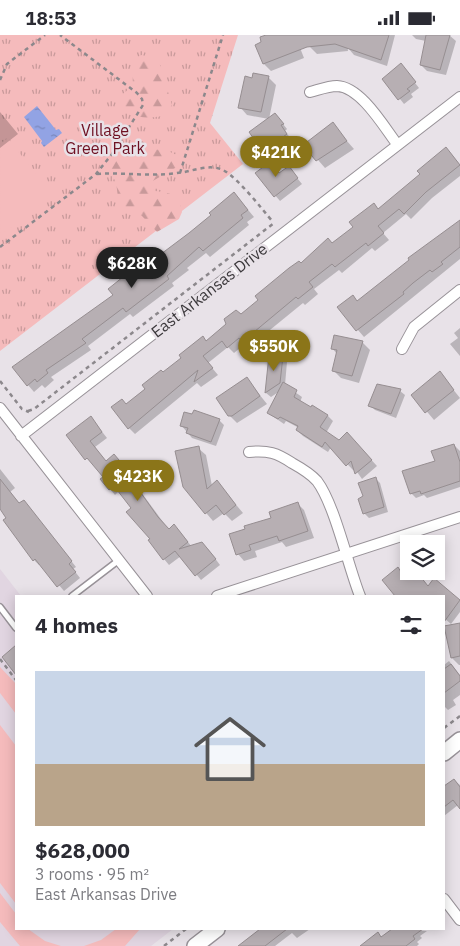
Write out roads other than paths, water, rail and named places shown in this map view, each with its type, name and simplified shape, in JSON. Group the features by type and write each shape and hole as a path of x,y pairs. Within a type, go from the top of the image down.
{"street":[{"path":"310,92 335,86 350,90 365,103 397,144"},
{"name":"East Arkansas Drive","path":"22,436 460,97"},
{"path":"402,349 414,327 460,290"},
{"path":"0,408 146,595"},
{"path":"249,452 266,450 276,453 306,471 317,481 328,502 360,595"},
{"path":"220,595 460,517"},
{"path":"445,752 460,740"},
{"path":"445,900 460,920"},
{"path":"195,946 216,930"}],"lane":[{"path":"73,595 119,560"},
{"path":"0,607 15,627"}],"water":[{"path":"37,106 56,130 59,129 62,133 44,147 41,143 42,141 24,117"}],"park label":[{"name":"Village Green Park","path":"105,139"}]}
